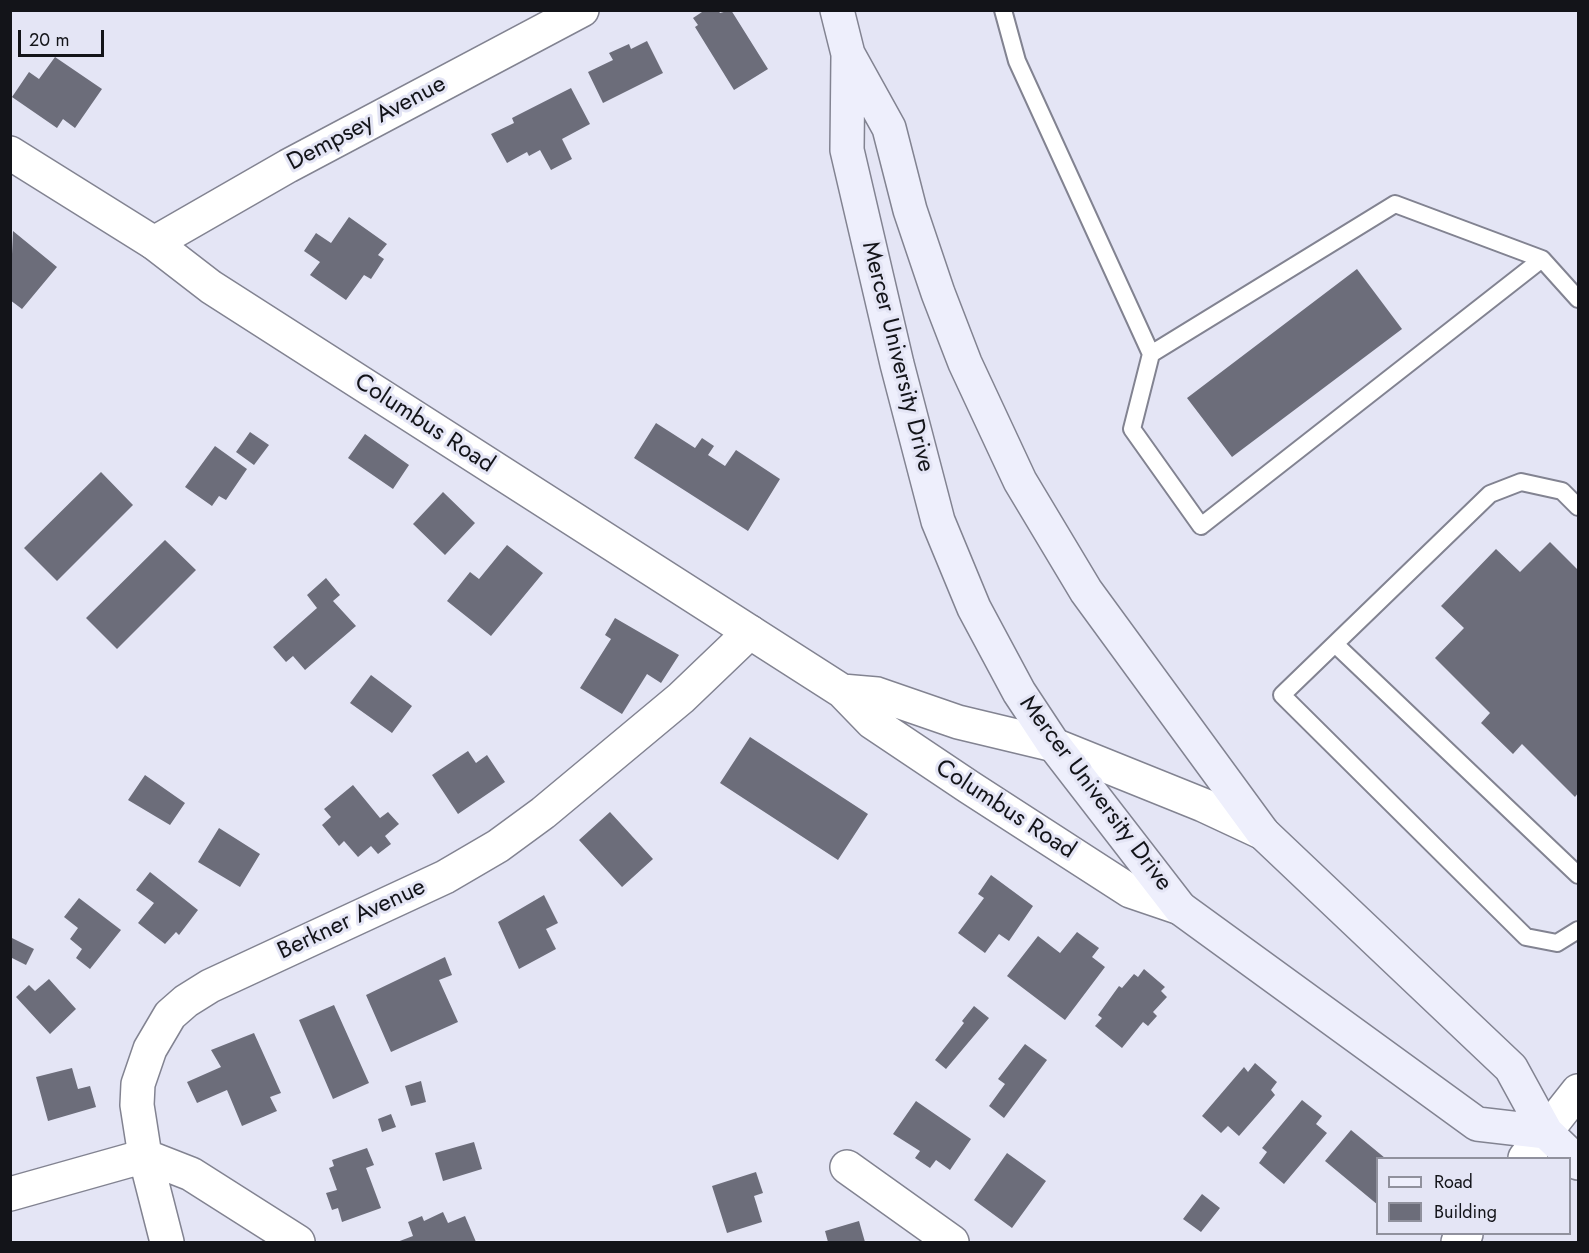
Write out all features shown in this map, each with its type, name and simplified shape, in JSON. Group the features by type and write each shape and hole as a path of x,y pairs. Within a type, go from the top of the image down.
{"main road":[{"name":"Mercer University Drive","path":"837,10 848,54 847,150 897,364 938,521 974,609 1015,685 1054,745 1180,908 1477,1124 1546,1132"},
{"name":"Mercer University Drive","path":"848,54 889,128 910,210 965,363 1020,482 1051,536 1106,620 1263,833 1511,1068 1546,1132 1578,1163"}],"street":[{"name":"Dempsey Avenue","path":"154,243 288,166 582,10"},
{"name":"Columbus Road","path":"10,153 154,243 211,287 842,691 872,722 1130,891 1180,908"},
{"name":"Berkner Avenue","path":"167,1242 145,1156 137,1105 138,1084 150,1049 170,1015 186,1001 220,981 445,877 498,846 543,813 681,698 750,632"},
{"name":"Columbus Road","path":"842,691 877,694 958,722 1054,745 1203,805 1263,833"},
{"path":"1526,1157 1578,1091"},
{"path":"10,1194 145,1156 191,1174 298,1242"},
{"path":"847,1167 952,1242"}],"lane":[{"path":"1003,10 1017,61 1151,354 1132,429 1201,526 1542,259"},
{"path":"1151,354 1395,204 1542,259 1578,299"},
{"path":"1578,507 1562,491 1521,482 1490,494 1282,695 1526,937 1557,943 1578,930"},
{"path":"1335,644 1578,875"}],"building":[{"path":"705,10 718,10 720,13 731,10 768,69 734,90 695,27 698,25 693,18"},
{"path":"647,41 663,73 603,103 588,72 613,60 609,53 629,44 631,49"},
{"path":"55,57 102,89 75,128 63,119 57,128 12,97 29,72 39,79"},
{"path":"571,88 590,124 562,139 572,159 551,170 540,150 529,156 527,152 507,163 491,134 514,123 512,118"},
{"path":"349,217 387,244 378,255 384,259 371,279 364,275 346,300 310,275 320,262 304,251 316,233 331,243"},
{"path":"13,231 57,267 22,309 10,300"},
{"path":"1357,269 1402,329 1232,457 1187,398"},
{"path":"656,423 695,448 702,438 714,446 708,455 725,466 736,450 780,479 748,531 634,458"},
{"path":"250,432 269,445 254,465 236,452"},
{"path":"365,434 409,465 393,489 348,458"},
{"path":"215,446 247,469 226,500 219,496 212,506 185,487"},
{"path":"101,472 133,505 57,581 24,548"},
{"path":"443,492 475,523 445,555 413,524"},
{"path":"165,540 196,570 117,649 86,618"},
{"path":"1550,542 1578,570 1578,793 1575,797 1522,744 1513,754 1481,723 1490,713 1435,658 1464,628 1441,606 1496,549 1520,572"},
{"path":"507,545 543,573 491,636 447,601 470,572 479,579"},
{"path":"326,578 340,595 333,601 356,626 305,670 293,656 286,662 273,647 317,608 307,595"},
{"path":"615,618 679,655 661,683 647,674 622,714 580,688 611,639 605,635"},
{"path":"371,675 412,706 392,733 350,703"},
{"path":"750,737 868,814 838,860 720,783"},
{"path":"468,751 476,763 487,755 505,782 458,814 432,775"},
{"path":"145,775 185,803 170,825 128,800"},
{"path":"353,785 380,818 388,812 399,824 385,836 391,844 378,854 371,846 358,857 344,841 339,846 322,825 331,817 324,809"},
{"path":"610,812 653,859 622,887 579,840"},
{"path":"219,828 260,854 240,887 198,862"},
{"path":"150,872 198,910 179,935 176,932 165,944 138,923 154,903 136,890"},
{"path":"991,875 1033,906 1009,941 999,934 985,953 958,933 984,898 978,894"},
{"path":"544,895 558,923 546,929 556,949 519,969 498,922"},
{"path":"79,898 121,930 90,969 76,958 82,949 70,939 78,928 64,917"},
{"path":"1077,932 1099,948 1092,957 1105,967 1065,1020 1007,976 1038,936 1060,953"},
{"path":"10,937 34,949 26,965 10,957"},
{"path":"445,957 452,975 439,980 458,1022 391,1052 366,995"},
{"path":"1144,969 1165,987 1161,991 1167,997 1153,1012 1157,1016 1148,1026 1143,1022 1122,1048 1095,1026 1102,1018 1098,1015 1119,986 1122,988 1134,974 1138,977"},
{"path":"49,979 76,1009 50,1034 16,997 29,985 35,991"},
{"path":"334,1005 369,1083 333,1099 299,1020"},
{"path":"974,1006 989,1018 946,1069 935,1060 964,1023 962,1021"},
{"path":"254,1033 281,1093 270,1097 277,1111 242,1126 227,1090 197,1103 187,1082 221,1067 211,1050"},
{"path":"1025,1044 1047,1060 1004,1118 989,1106 1005,1084 998,1079"},
{"path":"1255,1063 1277,1082 1271,1090 1275,1095 1239,1136 1228,1126 1221,1133 1202,1116 1244,1067 1248,1072"},
{"path":"72,1068 78,1089 90,1086 96,1107 48,1121 36,1077"},
{"path":"421,1081 426,1102 411,1106 405,1086"},
{"path":"1302,1100 1322,1116 1316,1124 1327,1133 1284,1184 1259,1163 1267,1152 1262,1148"},
{"path":"916,1101 971,1139 950,1170 936,1160 930,1168 915,1158 920,1151 893,1134"},
{"path":"391,1114 396,1127 382,1132 378,1119"},
{"path":"1351,1130 1384,1157 1376,1157 1376,1203 1325,1161"},
{"path":"474,1142 482,1169 443,1181 435,1153"},
{"path":"367,1148 374,1165 366,1168 381,1208 342,1222 338,1208 332,1210 326,1193 337,1190 329,1168 334,1166 332,1160"},
{"path":"1007,1153 1046,1181 1012,1228 974,1200"},
{"path":"756,1172 763,1193 754,1196 762,1222 727,1233 712,1186"},
{"path":"1202,1194 1220,1208 1201,1232 1183,1219"},
{"path":"443,1212 448,1223 465,1216 476,1242 397,1242 413,1236 408,1222 422,1216 424,1221"},
{"path":"859,1221 865,1242 828,1242 825,1231"}]}
